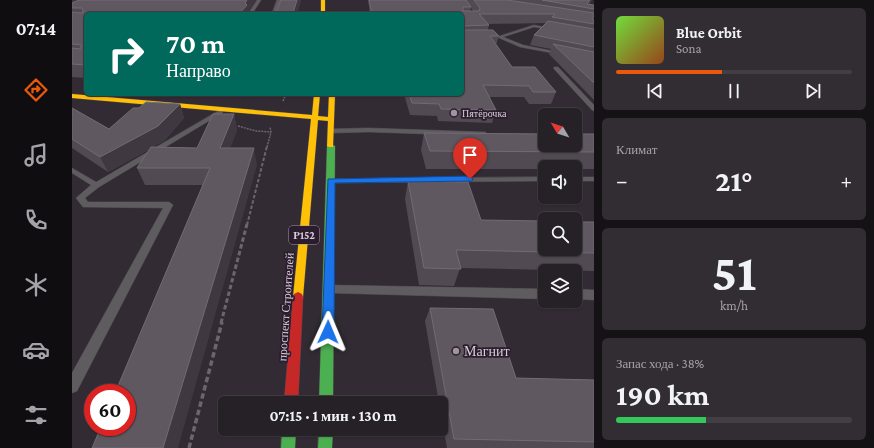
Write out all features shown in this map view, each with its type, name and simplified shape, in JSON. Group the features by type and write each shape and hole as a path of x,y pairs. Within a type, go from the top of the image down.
{"main road":[{"path":"323,12 324,0"},
{"path":"332,0 333,12"},
{"path":"72,96 96,96 222,110 332,119"},
{"name":"проспект Строителей","path":"291,396 299,287 317,96"},
{"name":"Р152","path":"326,396 332,96"},
{"path":"288,448 289,436"},
{"path":"325,448 326,436"}],"lane":[{"path":"251,12 259,0"},
{"path":"275,12 278,0"},
{"path":"491,38 534,26 557,30"},
{"path":"498,37 522,46 565,55"},
{"path":"556,68 594,109"},
{"path":"72,386 169,205 86,205 80,198 96,185 211,118 222,110"},
{"path":"332,131 369,130 491,134"},
{"path":"72,170 96,185"},
{"path":"331,181 538,179"},
{"path":"582,179 594,179"},
{"path":"329,289 538,294"},
{"path":"582,294 594,295"}],"path":[{"path":"188,448 271,132 270,126 285,96"}],"building":[{"path":"79,0 247,0 245,3 247,5 241,12 84,12 84,65 72,64 72,48 80,49 82,45 72,44 72,12 83,12 82,8 72,8 72,3"},
{"path":"281,0 297,0 293,12 276,12"},
{"path":"369,0 466,0 471,7 463,7 463,11 479,11 480,8 474,0 507,0 594,13 592,19 594,20 594,24 552,17 555,14 479,14 489,25 464,26 464,12 372,12"},
{"path":"542,0 590,0 587,4 594,5 594,9"},
{"path":"548,21 594,29 594,47 534,35"},
{"path":"464,30 493,30 499,36 490,36 512,67 535,67 556,92 533,92 529,86 483,85 496,110 441,109 439,104 412,103 410,96 464,96"},
{"path":"553,44 594,52 594,83"},
{"path":"146,102 180,104 158,126 100,157 72,139 72,108 109,129 133,108 139,108"},
{"path":"213,114 234,114 220,148 254,148 163,448 92,448 97,436 136,436 136,384 119,384 210,168 137,168 151,147 197,148"},
{"path":"424,133 538,134 538,152 430,151"},
{"path":"582,134 594,134 594,152 582,152"},
{"path":"408,181 468,182 481,220 538,221 538,252 456,250 461,269 424,268"},
{"path":"582,222 594,222 594,253 582,253"},
{"path":"430,308 493,309 516,378 594,380 594,442 454,439 448,406 448,396 446,396"}],"traffic: fast":[{"path":"326,396 331,146"},
{"path":"288,448 289,436"},
{"path":"325,448 326,436"}],"traffic: slow":[{"path":"323,0 323,12"},
{"path":"72,96 332,119"},
{"path":"298,297 317,96"},
{"path":"331,146 332,96"}],"traffic: jam":[{"path":"291,396 298,297"}],"place":[{"name":"Пятёрочка","path":"454,113"},
{"name":"Магнит","path":"456,351"}],"route":[{"path":"328,332 331,181 379,179 470,179"}]}
